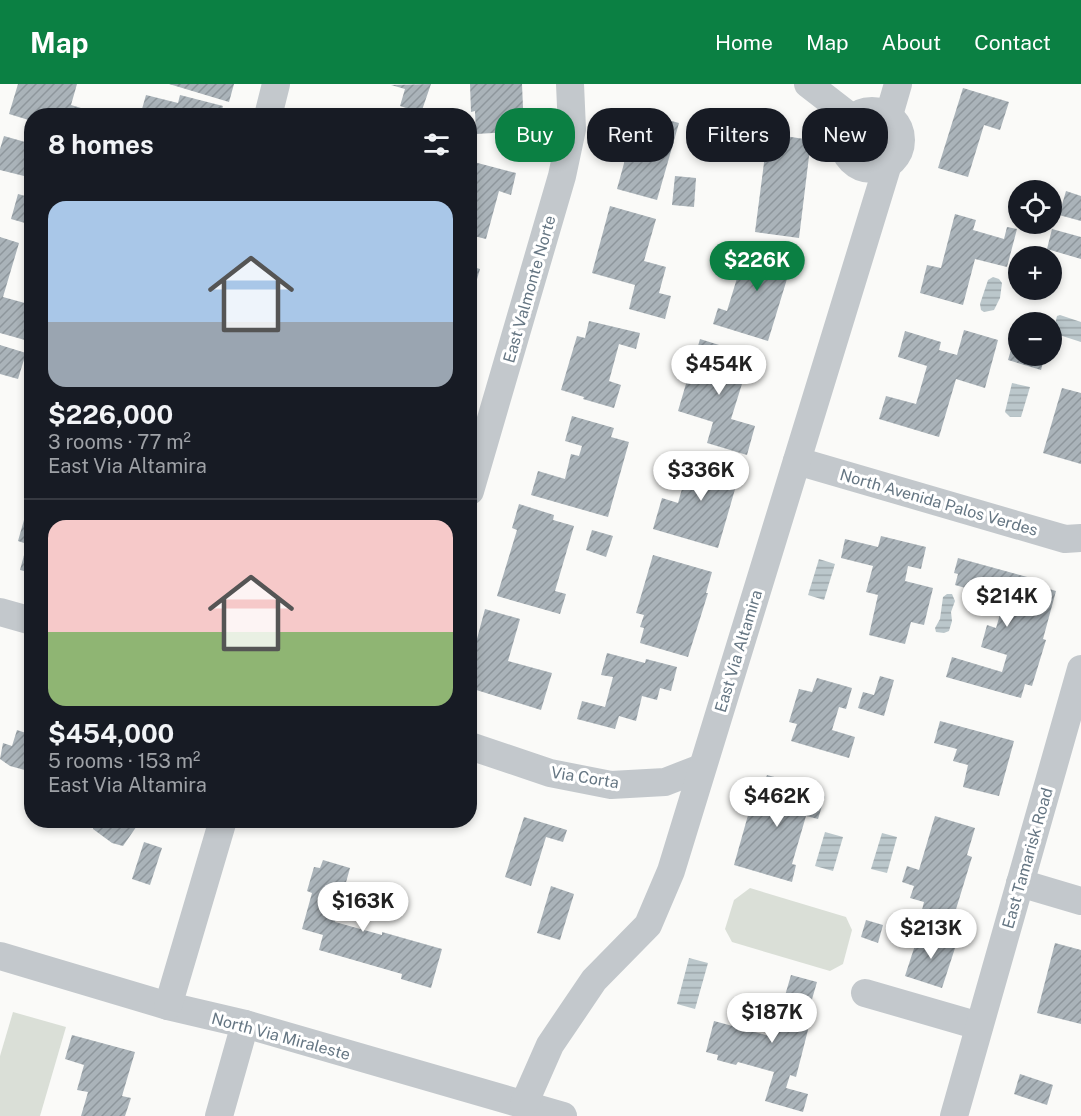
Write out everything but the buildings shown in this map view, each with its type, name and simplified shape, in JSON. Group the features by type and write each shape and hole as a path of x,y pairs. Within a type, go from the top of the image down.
{"street":[{"path":"270,108 276,84"},
{"name":"East Valmonte Norte","path":"477,467 562,176 572,129 570,84"},
{"path":"808,84 839,108"},
{"path":"889,115 898,84"},
{"name":"East Via Altamira","path":"524,1104 549,1045 594,980 648,925 671,871 857,261 888,164 896,158 902,140 900,130 889,115"},
{"path":"855,162 861,167 880,168 888,164"},
{"name":"North Avenida Palos Verdes","path":"797,461 1065,539 1081,537"},
{"path":"0,612 24,619"},
{"name":"East Tamarisk Road","path":"954,1116 1081,669"},
{"name":"Via Corta","path":"477,748 550,773 611,785 665,782 701,768"},
{"path":"168,1006 221,828"},
{"path":"1020,883 1081,901"},
{"name":"North Via Miraleste","path":"0,956 168,1006 245,1024 563,1116"},
{"path":"866,993 979,1026"},
{"path":"219,1116 245,1024"}],"shaded area":[{"path":"993,277 1002,283 1000,298 994,310 984,312 980,304 988,280"},
{"path":"1062,316 1081,322 1081,342 1062,336"},
{"path":"1012,383 1030,387 1021,417 1010,417 1005,412"},
{"path":"819,559 835,564 824,600 808,595"},
{"path":"952,594 955,601 951,612 952,621 949,631 936,632 943,597"},
{"path":"825,832 843,837 833,871 815,866"},
{"path":"882,833 897,837 887,873 871,869"},
{"path":"750,888 846,917 852,930 843,964 830,971 732,942 725,929 734,900"},
{"path":"689,958 708,963 695,1009 677,1004"},
{"path":"13,1012 66,1027 40,1116 0,1116 0,1056"}]}
